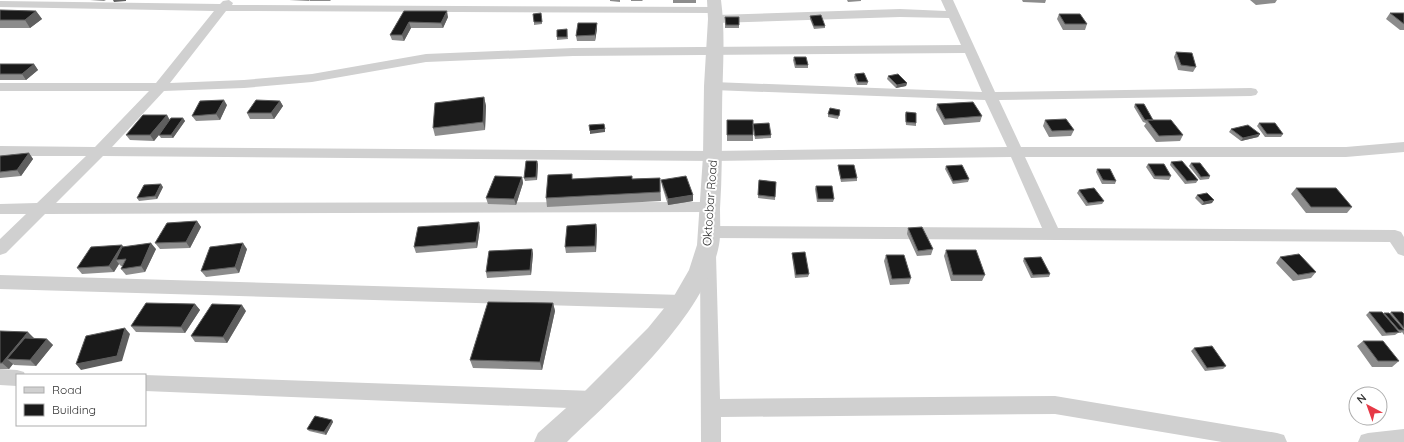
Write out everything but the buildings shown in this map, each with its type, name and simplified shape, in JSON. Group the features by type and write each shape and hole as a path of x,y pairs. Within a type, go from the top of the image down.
{"street":[{"path":"947,0 1053,234"},
{"path":"0,4 227,4 715,10 954,15"},
{"path":"0,249 99,152 160,87 194,42 227,4"},
{"name":"Oktoobar Road","path":"548,442 593,400 657,335 682,302 700,271 709,238 713,156 715,10"},
{"path":"0,88 105,88 244,84 312,78 426,58 573,52 970,50"},
{"path":"713,86 991,96 1251,92"},
{"path":"0,151 713,156 1016,152 1346,152 1404,148"},
{"path":"0,209 710,207"},
{"path":"711,442 709,238 1053,234 1395,236 1404,250"},
{"path":"0,282 682,302"},
{"path":"0,377 16,378"},
{"path":"146,383 593,400"},
{"path":"711,408 1055,405 1276,442"},
{"path":"1368,442 1404,438"}]}
